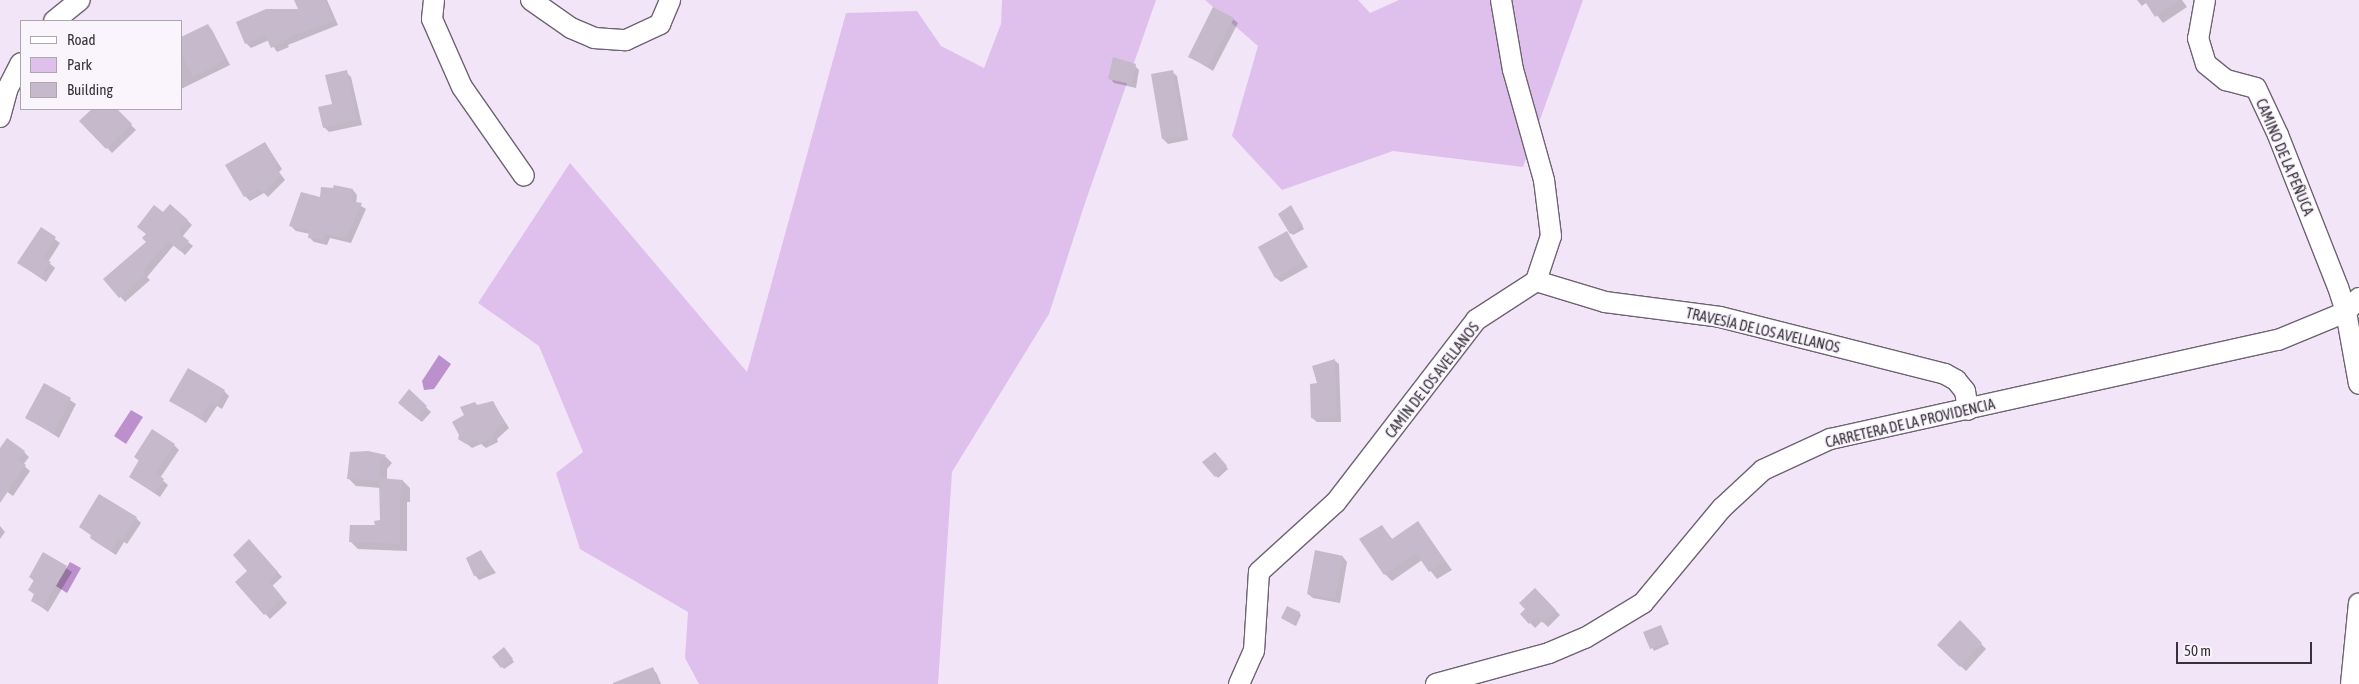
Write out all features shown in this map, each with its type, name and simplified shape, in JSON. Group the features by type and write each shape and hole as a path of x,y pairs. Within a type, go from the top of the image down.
{"street":[{"path":"55,20 80,0"},
{"path":"434,0 432,19 462,87 524,176"},
{"path":"531,0 571,28 594,38 626,40 660,24 670,0"},
{"path":"1502,0 1513,70 1544,180 1551,236 1536,281"},
{"name":"CAMINO DE LA PEÑUCA","path":"2205,0 2198,38 2206,64 2226,80 2256,88 2353,305"},
{"path":"0,117 7,90 20,64"},
{"name":"TRAVESÍA DE LOS AVELLANOS","path":"1536,281 1605,302 1720,317 1946,374 1956,380 1965,391 1968,410"},
{"name":"CAMÍN DE LOS AVELLANOS","path":"1239,684 1254,651 1259,572 1336,502 1476,320 1536,281"},
{"path":"2353,305 2359,384"},
{"name":"CARRETERA DE LA PROVIDENCIA","path":"1436,684 1549,653 1585,638 1643,603 1722,508 1764,470 1830,439 2278,340 2353,305"},
{"path":"2351,684 2359,603"}],"green space":[{"path":"1002,0 1156,0 1086,200 1049,314 952,472 938,684 699,684 685,658 688,612 580,549 556,473 583,452 539,346 478,303 570,163 747,372 846,13 917,11 941,46 984,68 1001,24"},
{"path":"1205,0 1358,0 1370,13 1399,0 1583,0 1523,167 1393,151 1282,190 1232,136 1258,46"}],"shaded area":[{"path":"439,355 451,364 434,389 424,390 422,381"},
{"path":"131,410 143,417 126,444 114,436"},
{"path":"70,562 81,568 67,593 56,586"}],"building":[{"path":"294,0 325,0 334,20 284,40 285,42 271,48 265,35 245,44 236,22 266,9 298,9"},
{"path":"2144,0 2180,0 2155,17"},
{"path":"1213,7 1234,18 1208,67 1188,57"},
{"path":"208,24 226,60 193,77 182,56 182,37"},
{"path":"1113,57 1136,64 1131,84 1108,79"},
{"path":"347,70 357,120 323,128 318,107 332,104 325,75"},
{"path":"1173,70 1184,136 1162,139 1151,74"},
{"path":"91,110 118,110 132,124 106,149 79,121"},
{"path":"265,142 278,164 275,167 281,175 262,193 258,189 244,197 225,165"},
{"path":"334,185 353,189 351,201 362,203 346,239 325,234 323,240 308,238 309,231 289,226 301,192 320,197 321,187 333,188"},
{"path":"170,204 188,220 178,232 189,241 180,251 168,241 143,271 146,275 119,298 103,279 146,242 142,238 146,234 137,227 154,205 163,212"},
{"path":"1291,205 1303,226 1290,234 1278,214"},
{"path":"41,227 56,237 43,258 51,262 41,278 17,263"},
{"path":"1287,231 1304,262 1275,278 1258,247"},
{"path":"1335,359 1337,418 1311,418 1310,384 1317,383 1312,366"},
{"path":"188,368 225,390 217,405 211,402 201,419 169,401"},
{"path":"44,383 71,398 54,434 25,418"},
{"path":"409,389 427,406 417,418 398,403"},
{"path":"493,401 505,423 493,434 494,437 480,444 477,439 466,444 458,439 459,435 452,422 464,415 460,407 475,402 477,405"},
{"path":"152,429 175,444 155,473 164,479 155,493 129,477 139,460 134,457"},
{"path":"7,438 25,451 19,460 26,465 0,503 0,448"},
{"path":"368,451 386,455 380,461 380,478 403,480 402,495 400,495 400,544 349,542 350,525 375,525 374,521 380,520 379,481 347,479 350,452"},
{"path":"1215,452 1227,466 1215,477 1202,462"},
{"path":"99,494 137,517 122,540 119,538 111,551 90,538 91,535 79,527"},
{"path":"1418,521 1446,562 1429,572 1416,553 1384,575 1359,539 1382,525 1392,539"},
{"path":"249,539 278,572 269,581 283,598 264,615 235,582 247,571 233,555"},
{"path":"481,550 492,568 474,576 466,558"},
{"path":"1315,550 1343,556 1335,599 1307,594"},
{"path":"43,552 67,566 43,608 31,601 34,594 28,590 34,580 29,577"},
{"path":"1535,588 1556,610 1543,623 1537,617 1529,624 1520,614 1525,609 1519,603"},
{"path":"1287,606 1300,612 1294,625 1281,618"},
{"path":"1960,620 1982,643 1960,667 1937,645"},
{"path":"1661,625 1668,642 1650,649 1643,632"},
{"path":"504,647 513,659 501,668 492,657"},
{"path":"653,667 659,684 613,684 613,683"}]}
